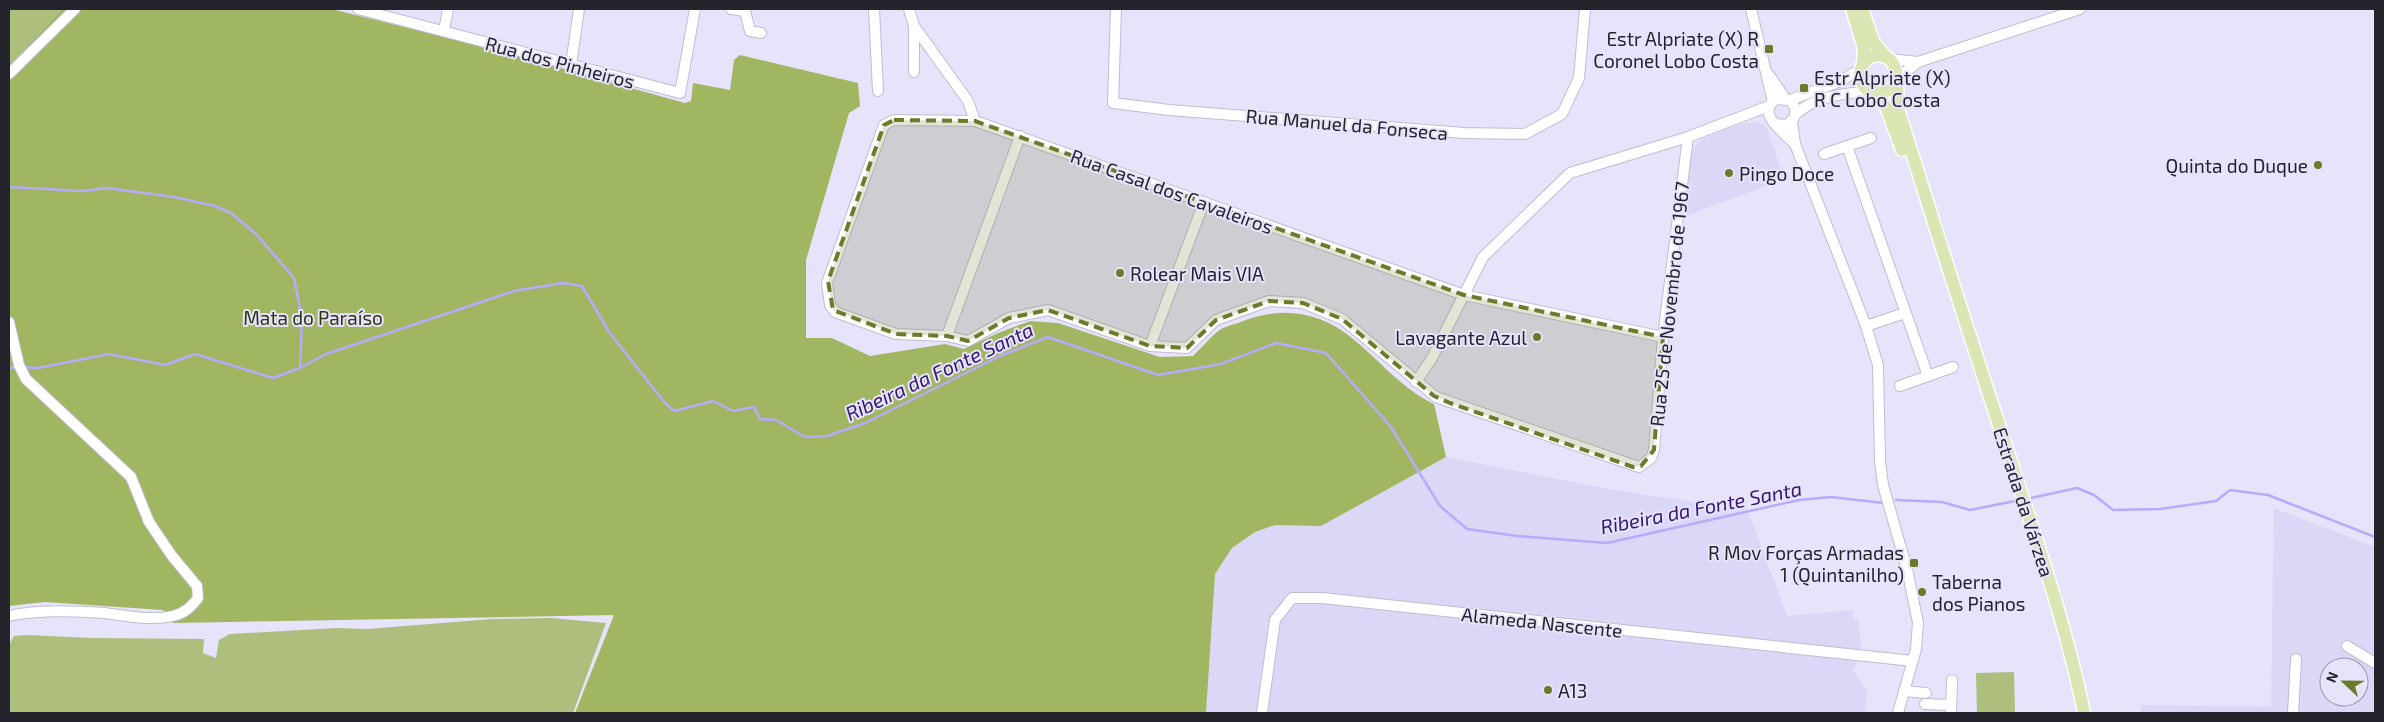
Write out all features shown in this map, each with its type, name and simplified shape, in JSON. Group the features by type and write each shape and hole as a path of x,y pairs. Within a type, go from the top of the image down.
{"main road":[{"name":"Estrada da Várzea","path":"1852,9 1864,49 1860,81 1886,107 1955,293"},
{"name":"Estrada da Várzea","path":"1862,9 1874,43 1897,70 1897,105 1955,293 2064,624 2084,713"},
{"path":"1862,66 1872,56 1887,58"},
{"path":"1871,92 1887,92 1896,82"}],"street":[{"path":"9,74 75,9"},
{"name":"Rua dos Pinheiros","path":"358,9 680,93 695,9"},
{"path":"444,31 448,9"},
{"path":"571,65 579,9"},
{"path":"731,9 745,11 750,30 761,33"},
{"path":"874,9 878,91"},
{"path":"909,9 914,26 914,72"},
{"name":"Rua Manuel da Fonseca","path":"1116,9 1112,103 1464,133 1525,134 1562,114 1579,78 1585,9"},
{"path":"1751,9 1771,104 1768,114 1773,122 1795,144"},
{"path":"1896,82 1918,62 2080,9"},
{"path":"914,26 968,101 975,121"},
{"path":"1887,58 1918,62"},
{"path":"1763,65 1796,109 1794,118 1795,144 1866,326 1878,365 1880,461 1883,485 1907,569 1918,623 1913,661 1898,713"},
{"path":"1020,136 947,336 968,342 1010,318 1048,310 1150,346 1187,348 1216,320 1269,301 1303,303 1342,319 1416,382 1432,358 1483,257 1570,173 1688,137 1745,117 1771,104 1848,78 1862,66"},
{"path":"1745,117 1787,125 1802,108 1821,100 1871,92"},
{"name":"Rua Casal dos Cavaleiros","path":"947,336 896,334 848,316 831,307 828,281 882,129 887,122 894,120 975,121 1464,295 1663,338"},
{"name":"Rua 25 de Novembro de 1967","path":"1416,382 1434,396 1450,403 1634,467 1641,466 1651,458 1654,450 1663,338 1688,137"},
{"path":"1824,154 1871,138"},
{"path":"1847,146 1928,376"},
{"path":"1150,346 1204,202"},
{"path":"1866,326 1906,313"},
{"path":"9,322 20,366 26,379 131,477 149,522 172,556 197,586 198,598 188,610 175,616 153,618 100,613 28,612 9,616"},
{"path":"1900,386 1953,367"},
{"name":"Alameda Nascente","path":"1262,713 1275,620 1292,598 1322,598 1913,661"},
{"path":"2347,646 2375,663"},
{"path":"2293,713 2296,659"},
{"path":"1904,691 1951,709 1952,680"}],"highlighted area":[{"path":"894,120 975,121 1464,295 1663,337 1654,450 1641,466 1633,467 1450,403 1434,396 1342,319 1303,303 1269,301 1216,320 1187,348 1150,346 1048,310 1009,318 968,341 947,336 896,334 833,310 828,281 884,125"}],"shaded area":[{"path":"1758,122 1766,126 1784,179 1683,217 1692,151 1696,145 1702,139 1736,125"},
{"path":"1446,457 1614,490 1720,506 1747,508 1787,616 1853,610 1853,619 1859,620 1861,650 1853,670 1867,691 1865,713 1206,713 1215,574 1232,548 1255,532 1275,525 1321,526"},
{"path":"2274,508 2375,547 2375,713 2141,713 2141,705 2271,707"}],"green space":[{"path":"9,9 62,9 9,66"},
{"name":"Mata do Paraíso","path":"62,9 331,9 466,42 685,103 691,101 693,83 730,90 734,60 740,55 858,83 860,106 849,113 806,260 806,338 832,338 870,356 945,344 964,349 1030,321 1058,323 1160,357 1193,356 1217,332 1227,326 1268,314 1282,313 1311,316 1325,321 1352,338 1401,382 1422,398 1434,404 1446,457 1321,526 1275,525 1255,532 1232,548 1215,574 1206,713 575,713 614,615 173,623 163,610 45,602 9,606 9,66"},
{"path":"552,618 606,623 573,713 9,713 9,645 14,636 204,639 203,653 216,658 219,640 230,634 336,628 368,629 492,619"},
{"path":"2014,672 2015,713 1977,713 1976,673"}],"waterway":[{"path":"9,187 82,191 107,188 174,197 215,206 231,213 256,234 294,278 302,319 300,368"},
{"name":"Ribeira da Fonte Santa","path":"22,367 38,368 109,354 165,365 195,354 273,378 300,368 326,354 514,291 563,283 582,286 609,332 664,402 674,411 713,401 733,411 754,407 760,419 776,420 805,437 827,436 865,423 1000,356 1048,337 1158,375 1221,364 1276,343 1326,353 1391,427 1440,506 1467,529 1517,536 1607,543 1799,500 1831,497 1883,503"},
{"name":"Ribeira da Fonte Santa","path":"9,368 17,367"},
{"name":"Ribeira da Fonte Santa","path":"2031,498 2077,488 2094,495 2113,510 2160,509 2216,501 2230,490 2268,495 2375,537"},
{"name":"Ribeira da Fonte Santa","path":"1896,500 1942,502 1970,510 2015,501"}],"place":[{"name":"Estr Alpriate (X) R Coronel Lobo Costa","path":"1769,49"},
{"name":"Estr Alpriate (X) R C Lobo Costa","path":"1804,88"},
{"name":"Quinta do Duque","path":"2318,165"},
{"name":"Pingo Doce","path":"1729,173"},
{"name":"Rolear Mais VIA","path":"1120,273"},
{"name":"Lavagante Azul","path":"1537,337"},
{"name":"R Mov Forças Armadas 1 (Quintanilho)","path":"1914,563"},
{"name":"Taberna dos Pianos","path":"1922,592"},
{"name":"A13","path":"1548,690"}]}
